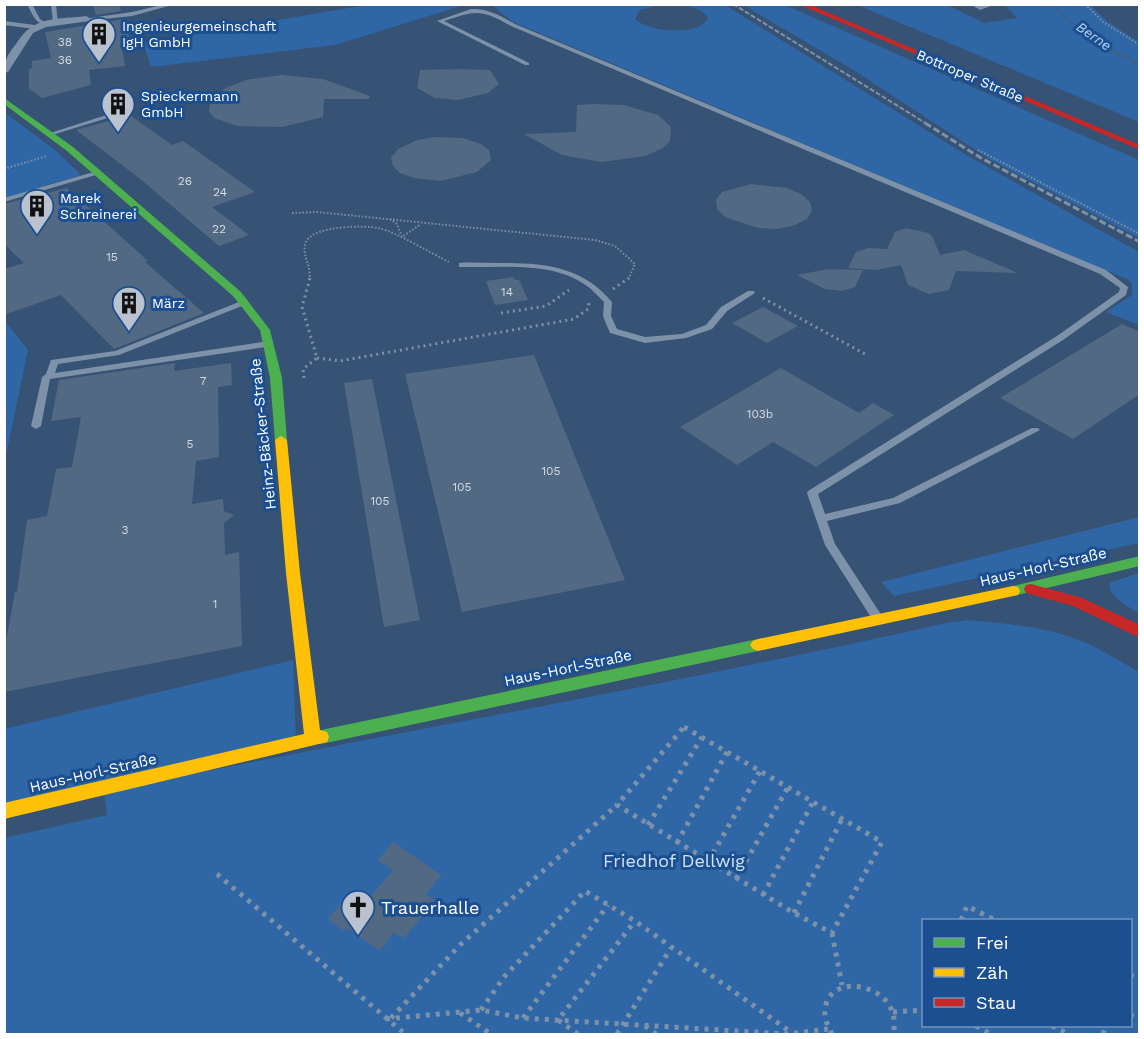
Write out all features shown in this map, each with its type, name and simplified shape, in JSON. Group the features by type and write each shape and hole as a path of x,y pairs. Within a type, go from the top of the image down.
{"street":[{"name":"Bottroper Straße","path":"801,4 1140,148"},
{"name":"Bottroper Straße","path":"831,4 1118,123"},
{"path":"4,70 24,36 40,26 86,19"},
{"name":"Heinz-Bäcker-Straße","path":"4,100 98,173 244,302 265,330 276,378 293,573 313,740"},
{"name":"Haus-Horl-Straße","path":"4,811 313,740 1029,588 1140,561"},
{"path":"1029,588 1077,602 1140,632"}],"lane":[{"path":"4,23 40,26 29,4"},
{"path":"53,4 56,23"},
{"path":"86,19 132,14 174,4"},
{"path":"483,4 513,25 1103,272 1124,286 1124,293 1060,338 812,493 830,544 879,619"},
{"path":"972,4 980,8 994,4"},
{"path":"490,11 468,11 440,22 527,64"},
{"path":"50,134 122,112"},
{"path":"4,200 98,173"},
{"path":"462,265 525,264 549,268 596,286 608,302 607,316 613,331 645,340 683,336 709,327 724,309 751,293"},
{"path":"50,376 54,362 116,353 244,302"},
{"path":"36,426 46,377 270,344"},
{"path":"821,519 896,501 1035,430"}],"path":[{"path":"1085,4 1103,22 1140,45"},
{"path":"4,169 70,149"},
{"path":"978,150 1140,234"},
{"path":"292,213 317,212 572,236 615,246 635,264 634,273 622,285 602,294"},
{"path":"389,218 397,224 402,237"},
{"path":"402,237 423,223"},
{"path":"317,358 302,307 311,274 304,250 306,241 314,233 332,228 378,228 402,237 438,257 462,265"},
{"path":"303,369 317,358 340,361 574,319 588,309 590,299 576,278 546,306 501,314"},
{"path":"751,293 865,354"},
{"path":"388,1019 460,945 617,806 684,727 882,842 832,933 842,986"},
{"path":"648,825 702,737"},
{"path":"677,843 728,752"},
{"path":"708,862 760,771"},
{"path":"736,879 788,787"},
{"path":"763,895 813,802"},
{"path":"617,806 763,895 832,933"},
{"path":"794,913 842,819"},
{"path":"218,874 403,1034"},
{"path":"481,1010 504,977 585,891 634,921 789,1034"},
{"path":"523,1018 608,905"},
{"path":"962,919 966,906 991,919"},
{"path":"558,1020 634,921"},
{"path":"617,1035 671,948"},
{"path":"388,1019 481,1010 523,1018 789,1034 830,1032 825,1010 827,1000 833,991 842,986 862,985 874,989 886,1000 893,1012 894,1035"},
{"path":"893,1012 922,1010"},
{"path":"460,1013 491,1035"},
{"path":"558,1020 578,1035"},
{"path":"644,1025 656,1035"},
{"path":"978,1027 991,1035"},
{"path":"1054,1027 1069,1035"},
{"path":"704,1029 713,1035"}],"green space":[{"path":"372,4 464,5 335,45 151,67 143,43"},
{"path":"492,5 725,5 968,156 1139,252 1139,325 1106,312 1132,295 1132,283 1127,279 513,22","holes":["656,6 692,7 704,13 708,18 703,24 684,30 651,27 635,19 640,10"]},
{"path":"743,5 785,5 1139,160 1139,238 991,160 850,68"},
{"path":"857,5 947,5 984,23 1017,18 1005,5 1090,5 1108,22 1139,42 1139,122"},
{"path":"5,113 54,149 81,175 5,198"},
{"path":"5,321 28,350 5,460"},
{"path":"1139,517 1139,543 894,596 881,582"},
{"path":"1140,573 1139,614 1112,593 1109,583"},
{"name":"Friedhof Dellwig","path":"969,620 1017,625 1065,635 1095,647 1139,672 1139,1034 5,1034 4,838 107,815 104,792"},
{"path":"293,660 296,739 5,805 4,729"}],"building":[{"path":"93,4 119,4 121,11 96,15"},
{"path":"124,19 129,37 123,38 125,43 121,44 125,66 89,70 91,85 42,98 29,89 29,69 32,68 32,61 51,58 45,32"},
{"path":"420,70 490,70 499,84 488,93 458,100 435,98 417,88"},
{"path":"281,75 323,79 370,96 369,99 324,99 323,117 282,127 237,126 214,118 209,111 211,98 226,88 246,80"},
{"path":"577,105 624,105 658,115 671,127 670,141 663,148 645,156 602,162 562,155 524,134 576,132"},
{"path":"130,115 172,145 183,141 255,192 212,207 249,235 219,246 139,178 76,130"},
{"path":"435,137 463,138 481,144 489,150 491,160 477,172 441,181 414,178 400,173 393,166 391,158 398,149 417,140"},
{"path":"751,184 787,188 801,194 810,202 812,211 807,219 778,229 758,228 725,217 717,209 716,200 722,192"},
{"path":"67,188 148,261 145,262 204,313 114,349 61,295 4,315 4,269 24,263 4,244 4,204"},
{"path":"906,228 932,236 940,255 964,250 1018,273 956,271 949,290 929,294 908,285 901,265 876,270 848,268 856,252 868,248 887,249 895,232"},
{"path":"828,269 863,270 855,287 842,291 825,289 797,275"},
{"path":"513,277 519,280 528,300 495,305 486,281"},
{"path":"763,307 798,326 767,343 732,323"},
{"path":"1122,324 1140,332 1140,394 1073,439 1000,398"},
{"path":"534,355 625,580 462,612 405,374"},
{"path":"175,363 174,371 231,363 232,385 218,387 219,457 196,461 192,504 223,499 224,511 234,515 224,523 225,555 239,552 242,646 4,692 4,652 15,592 17,592 27,520 47,516 56,469 72,467 81,417 51,421 59,380"},
{"path":"781,368 859,413 873,403 894,415 816,467 773,442 737,465 680,427"},
{"path":"372,379 420,620 384,627 344,383"},
{"path":"393,842 441,875 426,894 434,900 416,924 404,938 394,933 380,951 347,928 344,931 328,919 344,900 359,910 393,870 378,860"}],"waterway":[{"name":"Berne","path":"1052,4 1081,31 1140,65"}],"railway":[{"path":"733,4 927,124"},
{"path":"925,123 981,158 1140,242"}],"traffic: fast":[{"path":"4,100 70,149 237,294 265,330 276,378 281,440"},
{"path":"1013,591 1140,561"},
{"path":"321,737 758,645"}],"traffic: slow":[{"path":"281,440 293,573 313,739"},
{"path":"758,645 1013,591"},
{"path":"4,811 321,737"}],"traffic: jam":[{"path":"801,4 1140,148"},
{"path":"1031,589 1077,602 1140,632"}],"place":[{"name":"Ingenieurgemeinschaft IgH GmbH","path":"99,63"},
{"name":"Spieckermann GmbH","path":"118,133"},
{"name":"Marek Schreinerei","path":"37,235"},
{"name":"März","path":"129,332"},
{"name":"Trauerhalle","path":"358,936"}]}
